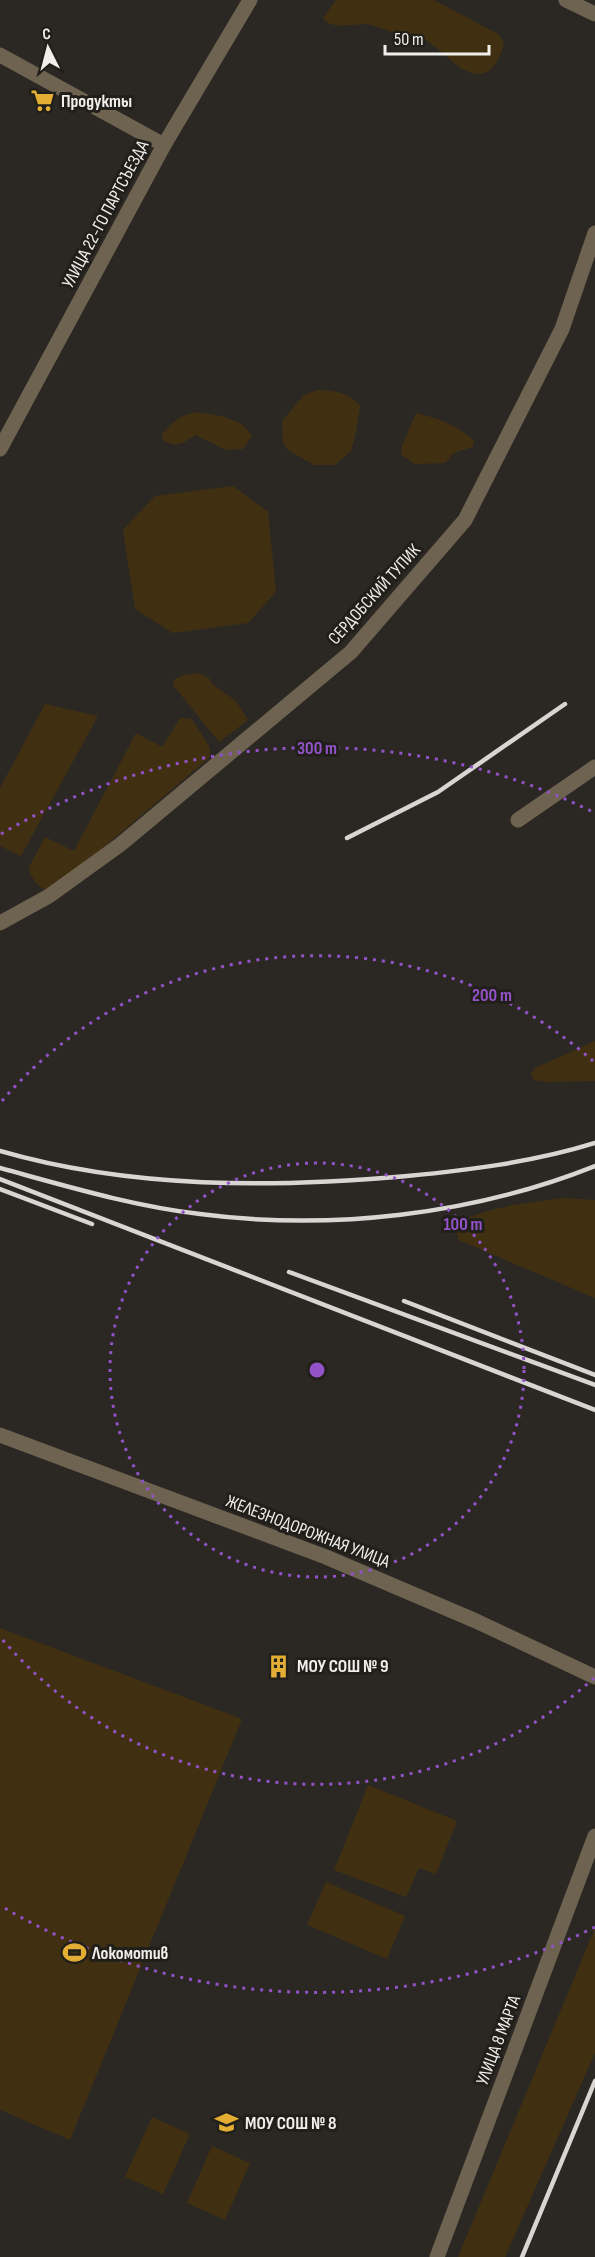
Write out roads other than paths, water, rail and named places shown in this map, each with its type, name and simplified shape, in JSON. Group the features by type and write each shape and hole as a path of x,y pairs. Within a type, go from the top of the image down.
{"street":[{"name":"УЛИЦА 22-ГО ПАРТСЪЕЗДА","path":"0,449 5,427 164,145 250,0"},
{"path":"566,0 595,14"},
{"path":"0,55 164,145"},
{"name":"СЕРДОБСКИЙ ТУПИК","path":"0,923 49,896 121,844 351,652 465,520 562,329 595,233"},
{"path":"518,820 595,767"},
{"name":"ЖЕЛЕЗНОДОРОЖНАЯ УЛИЦА","path":"0,1435 326,1557 476,1621 595,1677"},
{"name":"УЛИЦА 8 МАРТА","path":"437,2257 595,1836"}],"railway":[{"path":"347,838 438,792 565,704"},
{"path":"0,1151 100,1173 151,1179 254,1183 356,1180 454,1171 525,1160 595,1143"},
{"path":"0,1168 149,1206 250,1219 300,1221 400,1215 451,1207 500,1197 595,1166"},
{"path":"0,1179 595,1410"},
{"path":"0,1189 92,1224"},
{"path":"289,1272 595,1385"},
{"path":"404,1301 595,1375"},
{"path":"522,2257 595,2081"}],"place":[{"name":"Продукты","path":"43,101"},
{"name":"МОУ СОШ № 9","path":"279,1666"},
{"name":"Локомотив","path":"74,1953"},
{"name":"МОУ СОШ № 8","path":"227,2123"}]}
